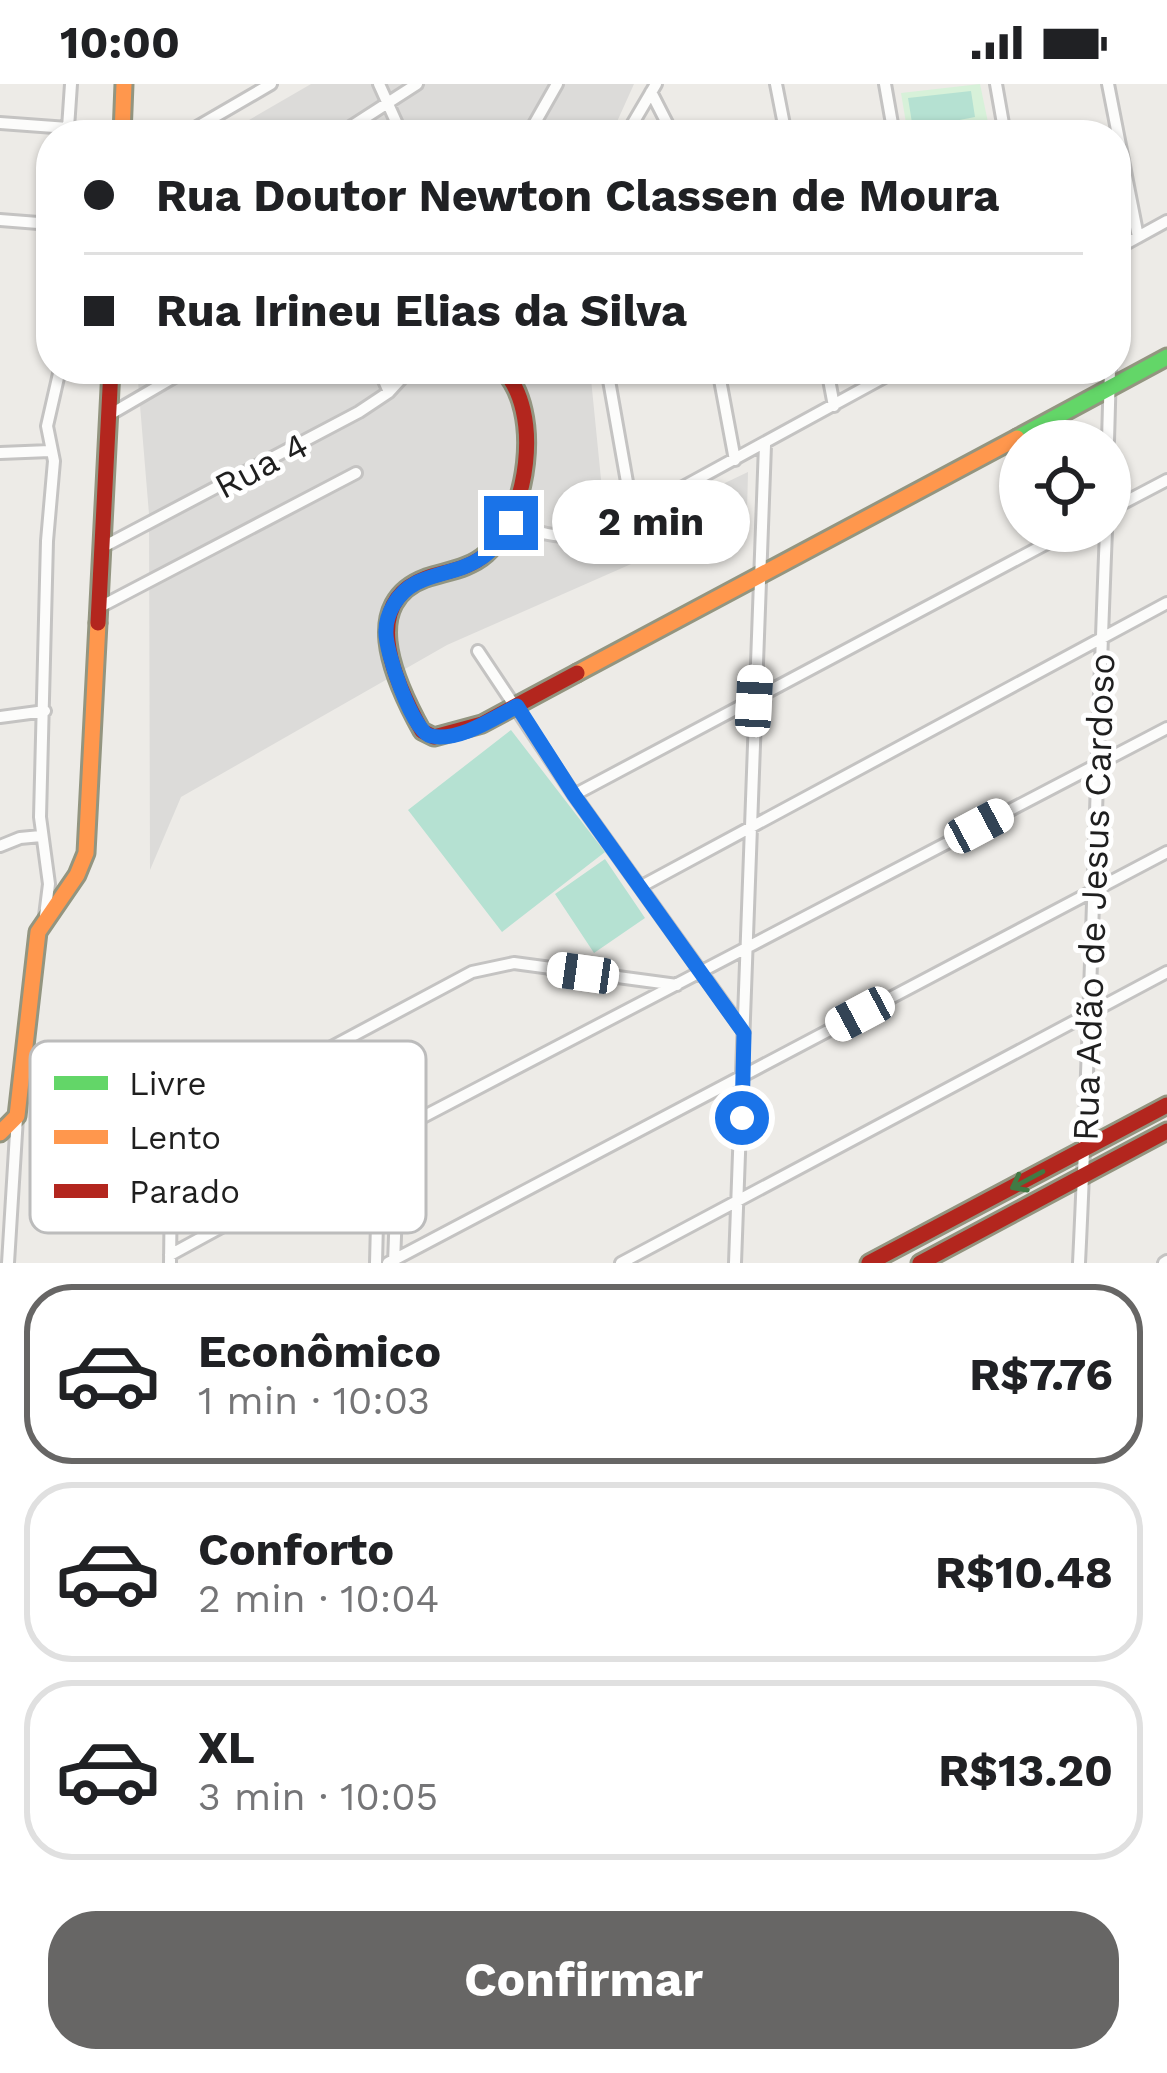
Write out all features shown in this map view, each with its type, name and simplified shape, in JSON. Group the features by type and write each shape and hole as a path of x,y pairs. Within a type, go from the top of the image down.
{"main road":[{"path":"123,120 124,84"},
{"path":"1131,375 1167,356"},
{"path":"0,1133 17,1116 34,948 45,916 78,876 86,853 110,384"},
{"path":"513,384 522,396 526,416 511,523 479,560 416,581 395,601 386,631 387,649 417,726 428,736 469,729 517,706 1115,384"},
{"path":"869,1263 1167,1105"},
{"path":"920,1263 1167,1131"}],"street":[{"path":"69,120 71,84"},
{"path":"209,120 271,84"},
{"path":"379,84 394,120"},
{"path":"361,120 417,84"},
{"path":"537,120 557,84"},
{"path":"776,84 782,120"},
{"path":"885,84 891,120"},
{"path":"996,84 1002,120"},
{"path":"1108,84 1115,120"},
{"path":"635,120 653,88"},
{"path":"653,88 667,120"},
{"path":"0,123 36,127"},
{"path":"1131,201 1138,237"},
{"path":"0,220 36,223"},
{"path":"1131,241 1167,221"},
{"path":"45,916 49,884 41,836 47,541 54,461 46,426 56,384"},
{"path":"109,415 162,384"},
{"path":"386,384 389,392"},
{"name":"Rua 4","path":"103,547 359,412 396,384"},
{"path":"610,384 633,516"},
{"path":"721,384 735,460"},
{"path":"830,384 834,406"},
{"path":"511,523 547,536 599,533 873,384"},
{"path":"1108,420 1109,384"},
{"path":"735,1263 765,445"},
{"path":"0,453 50,451"},
{"path":"98,608 356,473"},
{"path":"1131,499 1167,480"},
{"path":"574,795 1031,552"},
{"name":"Rua Adão de Jesus Cardoso","path":"1079,1263 1105,552"},
{"path":"640,887 1167,603"},
{"path":"478,651 744,1033"},
{"path":"0,717 45,711"},
{"path":"426,1116 1167,728"},
{"path":"0,846 41,836"},
{"path":"392,1262 1167,852"},
{"path":"343,1041 472,972 514,963 677,985"},
{"path":"620,1263 1167,973"},
{"path":"8,1263 17,1116"},
{"path":"170,1259 216,1233"},
{"path":"376,1263 377,1233"}],"shaded area":[{"path":"311,84 634,84 618,120 249,120"},
{"path":"138,384 592,384 607,539 748,472 747,513 447,645 181,797 150,870 149,514"}],"green space":[{"path":"980,84 988,120 906,120 901,93"},
{"path":"971,91 975,117 912,120 908,98"},
{"path":"511,730 605,852 502,932 408,810"},
{"path":"605,859 645,918 594,953 555,894"}],"traffic: fast":[{"path":"1131,376 1167,357"},
{"path":"1050,420 1117,384"}],"traffic: slow":[{"path":"123,120 124,84"},
{"path":"577,673 999,448"},
{"path":"0,1133 17,1116 38,932 77,875 86,853 98,623"}],"traffic: jam":[{"path":"98,623 110,384"},
{"path":"513,384 523,410 526,463 512,515 500,537 479,559 406,589 388,622 392,662 422,731 434,737 482,724 577,673"},
{"path":"869,1263 1167,1105"},
{"path":"920,1263 1167,1131"}],"route":[{"path":"511,523 479,560 416,581 395,601 386,631 387,649 417,726 428,736 469,729 517,706 574,795 744,1033 742,1118"}]}
